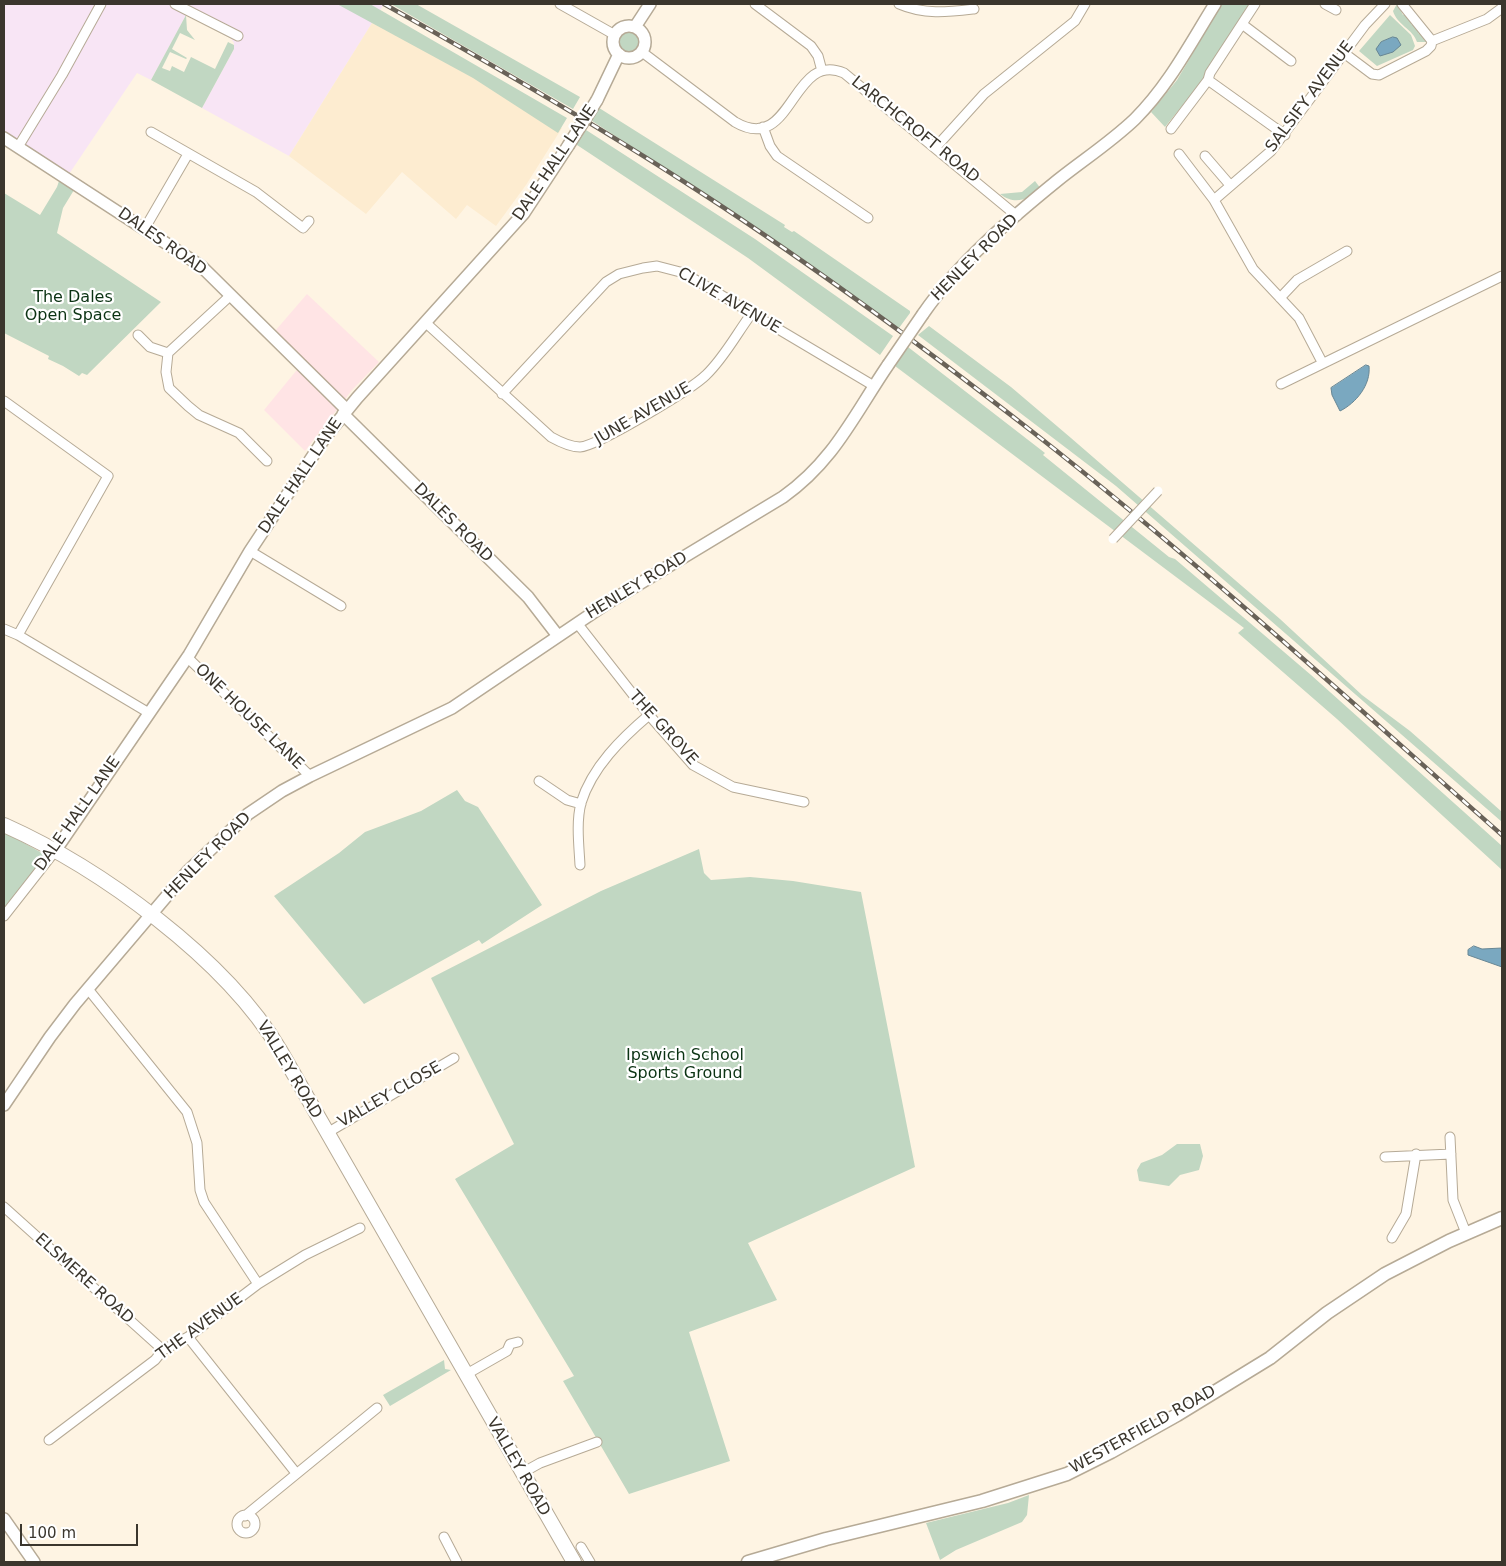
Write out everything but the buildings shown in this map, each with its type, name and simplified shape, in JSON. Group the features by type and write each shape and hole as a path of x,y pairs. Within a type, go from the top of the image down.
{"main road":[{"name":"VALLEY ROAD","path":"4,825 55,851 100,879 151,915 208,964 253,1012 270,1034 522,1473 578,1555"},
{"name":"WESTERFIELD ROAD","path":"748,1562 826,1539 982,1502 1067,1474 1177,1415 1270,1358 1328,1313 1385,1274 1502,1218"}],"street":[{"path":"18,147 62,75 101,4"},
{"path":"175,4 238,36"},
{"path":"560,4 615,35"},
{"path":"635,27 650,4"},
{"path":"642,52 735,122 750,128 763,127 779,119 806,82 822,70 818,56 811,46 765,6 755,4"},
{"path":"899,4 916,10 938,13 974,9"},
{"path":"936,147 984,94 1075,22 1085,4"},
{"name":"HENLEY ROAD","path":"4,1105 50,1037 188,871 226,833 263,803 310,776 452,708 577,623 799,486 834,450 874,386 923,314 959,270 1058,180 1116,136 1148,105 1177,68 1215,4"},
{"path":"1171,129 1208,80 1210,73 1255,4"},
{"path":"1325,4 1336,10"},
{"name":"SALSIFY AVENUE","path":"1214,200 1259,163 1285,135 1368,21 1385,4"},
{"path":"1402,4 1432,41"},
{"path":"1432,41 1487,19 1502,6"},
{"path":"1242,24 1291,61"},
{"path":"626,26 635,27 645,38 642,52 629,58 619,54 614,48 615,35 626,26"},
{"path":"1344,53 1377,76 1426,51 1431,46 1432,41"},
{"name":"DALE HALL LANE","path":"4,916 55,851 187,657 292,484 345,412 524,213 597,100 619,54"},
{"name":"LARCHCROFT ROAD","path":"822,70 834,70 849,76 1017,216"},
{"path":"1208,80 1285,135"},
{"path":"763,127 770,146 777,156 868,218"},
{"path":"151,132 256,192 303,228 309,221"},
{"name":"DALES ROAD","path":"4,138 201,266 528,597 558,636"},
{"path":"145,228 188,154"},
{"path":"1179,154 1214,200 1253,269 1299,318 1322,362"},
{"path":"1205,156 1230,186"},
{"path":"1280,298 1302,277 1347,251"},
{"name":"CLIVE AVENUE","path":"502,394 606,282 630,270 657,266 684,273 874,386"},
{"path":"1280,384 1502,276"},
{"path":"231,295 168,353 166,372 169,388 199,415 239,433 267,461"},
{"name":"JUNE AVENUE","path":"426,323 551,437 572,446 594,444 704,378 717,363 752,313"},
{"path":"138,335 150,347 168,353"},
{"path":"4,401 108,476 18,635"},
{"path":"1113,539 1158,491"},
{"path":"250,551 341,606"},
{"name":"THE GROVE","path":"577,623 649,715 693,765 733,787 804,802"},
{"path":"4,629 18,635 149,713"},
{"name":"ONE HOUSE LANE","path":"187,657 310,776"},
{"path":"580,865 581,804 614,746 649,715"},
{"path":"539,781 567,800 581,804"},
{"path":"88,989 187,1112 197,1143 200,1190 204,1202 258,1284"},
{"name":"VALLEY CLOSE","path":"327,1133 454,1058"},
{"path":"1450,1137 1453,1200 1466,1234"},
{"path":"1385,1157 1416,1154 1451,1154"},
{"path":"1392,1238 1406,1214 1416,1154"},
{"name":"ELSMERE ROAD","path":"4,1207 163,1350"},
{"name":"THE AVENUE","path":"48,1440 155,1360 163,1350 188,1337 258,1284 305,1255 360,1228"},
{"path":"188,1337 296,1473"},
{"path":"465,1375 507,1351 512,1341"},
{"path":"245,1516 377,1408"},
{"path":"522,1473 597,1442"},
{"path":"4,1519 34,1562"},
{"path":"444,1536 457,1562"},
{"name":"VALLEY ROAD","path":"578,1555 590,1562"}],"shaded area":[{"path":"4,4 384,4 289,156 202,108 234,49 234,43 230,37 186,15 151,80 137,73 65,180 4,138"},
{"path":"372,23 482,79 562,128 526,185 496,226 467,205 456,219 402,172 366,214 289,156"},
{"path":"307,294 379,362 352,390 305,451 264,410 305,360 275,331"}],"green space":[{"path":"337,4 370,4 567,118 558,133 473,78"},
{"path":"391,4 416,4 580,97 573,109"},
{"path":"1222,4 1252,4 1203,80 1165,127 1151,112 1177,80"},
{"path":"1397,4 1403,15 1406,14 1412,25 1415,25 1419,34 1423,34 1427,42 1417,42 1398,20 1393,11"},
{"path":"186,15 187,30 195,40 180,33 172,49 187,58 170,52 162,68 170,71 172,66 184,72 191,57 215,69 228,42 234,45 234,49 202,108 151,80"},
{"path":"1390,15 1411,35 1415,46 1413,50 1377,66 1359,51"},
{"path":"629,30 638,33 641,42 638,51 629,54 620,51 617,42 620,33"},
{"path":"596,106 785,225 784,227 792,232 794,231 910,311 910,313 899,328 750,223 589,119"},
{"path":"583,128 755,239 893,336 880,355 748,258 574,143"},
{"name":"The Dales Open Space","path":"60,178 74,190 63,208 57,233 161,302 87,375 82,373 79,376 48,359 49,356 4,333 4,193 40,215 57,187"},
{"path":"1035,181 1041,189 1021,200 1011,200 1000,194 1022,192"},
{"path":"929,326 1011,387 1280,619 1362,695 1410,731 1502,812 1502,822 1116,486 918,335"},
{"path":"908,347 1045,453 1043,455 1169,557 1175,559 1311,675 1502,846 1502,870 1337,719 1238,633 1244,628 895,366"},
{"path":"457,790 465,801 478,807 542,905 482,944 479,940 364,1004 274,896 339,853 365,832 421,811"},
{"path":"4,832 42,853 44,859 4,910"},
{"name":"Ipswich School Sports Ground","path":"699,849 704,873 711,880 750,877 793,881 861,892 915,1167 748,1243 777,1300 689,1332 730,1461 629,1494 563,1381 574,1376 455,1179 514,1144 431,978 601,891"},
{"path":"1177,1144 1200,1144 1203,1156 1199,1170 1180,1175 1169,1186 1139,1181 1137,1170 1141,1163 1162,1155"},
{"path":"444,1360 445,1369 451,1370 390,1406 383,1395"},
{"path":"1029,1495 1027,1515 1022,1522 956,1550 940,1560 926,1523 1008,1503"}],"water":[{"path":"1393,37 1397,38 1401,45 1393,52 1380,56 1376,49 1381,42"},
{"path":"1366,365 1369,366 1369,373 1365,386 1352,403 1340,411 1332,395 1331,388"},
{"path":"1474,946 1482,949 1502,948 1502,967 1468,955 1468,950"}],"railway":[{"path":"384,4 612,136 686,183 775,242 906,336 1034,433 1154,530 1502,835"}]}
